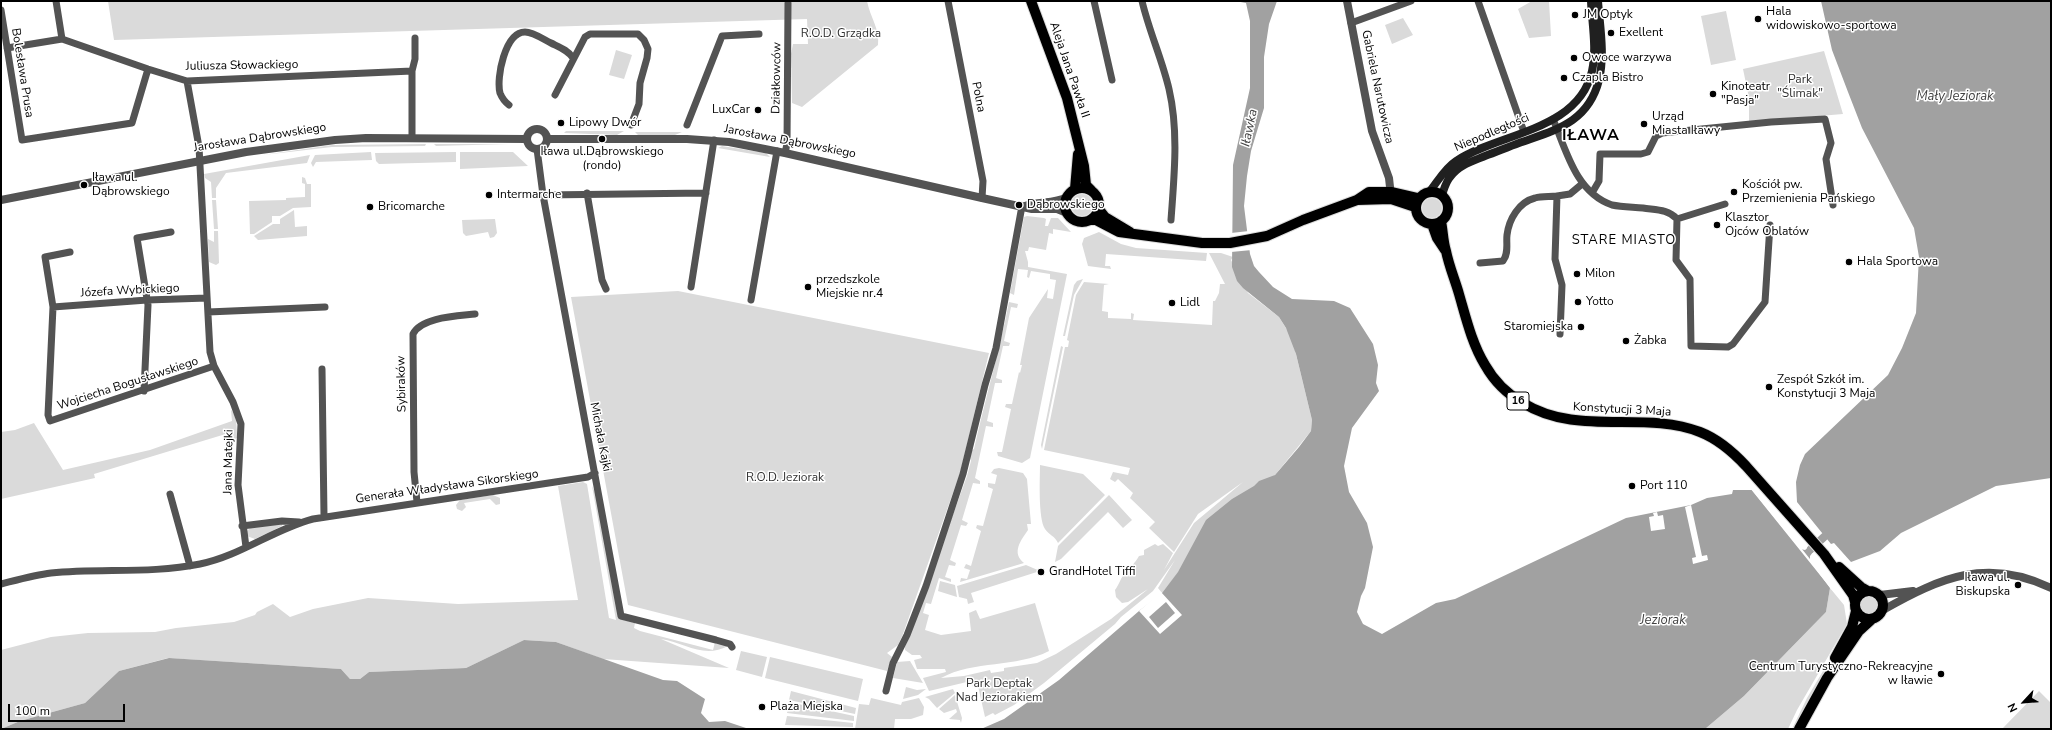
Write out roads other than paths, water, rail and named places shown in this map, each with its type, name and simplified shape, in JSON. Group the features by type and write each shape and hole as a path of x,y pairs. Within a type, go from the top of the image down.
{"main road":[{"name":"Aleja Jana Pawła II","path":"1031,1 1067,98 1078,148 1084,166 1086,184 1091,190"},
{"name":"Niepodległości","path":"1430,191 1455,162 1553,119 1575,101 1590,78 1593,58 1591,1"},
{"name":"Niepodległości","path":"1442,195 1451,176 1466,164 1518,143 1557,130 1572,120 1586,107 1598,81 1602,53 1598,1"},
{"name":"Aleja Jana Pawła II","path":"1075,189 1078,148"},
{"path":"1090,220 1097,213 1097,198 1091,190 1080,188 1075,189 1067,196 1065,204 1067,212 1076,221 1096,220 1119,232 1130,232 1188,241 1222,243 1255,239 1357,200 1370,192 1417,203"},
{"path":"1417,203 1430,191 1442,195"},
{"name":"16","path":"1436,223 1448,211 1446,200 1442,195"},
{"path":"1417,203 1420,219 1436,223"},
{"path":"1098,208 1105,217 1130,232"},
{"name":"Konstytucji 3 Maja","path":"1436,223 1480,357 1491,375 1508,393 1537,411 1561,419 1582,422 1669,425 1700,432 1717,441 1735,455 1824,554 1850,591 1856,607"},
{"name":"Konstytucji 3 Maja","path":"1824,554 1861,587 1868,591"},
{"path":"1827,678 1832,663 1852,627 1860,594 1868,591"},
{"name":"16","path":"1868,591 1880,596"},
{"path":"1799,729 1827,678 1859,631 1877,617 1883,610 1883,601 1880,596"},
{"path":"1856,607 1863,618 1872,620"}],"street":[{"path":"56,1 62,39"},
{"name":"Polna","path":"948,1 983,180 982,198"},
{"path":"1094,1 1112,80"},
{"path":"1142,1 1169,89 1175,155 1171,220"},
{"name":"Gabriela Narutowicza","path":"1347,1 1372,131 1389,178 1392,196"},
{"path":"1351,23 1411,1"},
{"path":"1478,1 1524,132"},
{"name":"Działkowców","path":"751,300 781,152 787,144 788,3"},
{"name":"Bolesława Prusa","path":"1,10 22,140 132,123 148,69"},
{"path":"509,106 500,94 499,73 501,64 515,37 525,32 534,35 567,51 573,58"},
{"path":"555,95 585,37 590,34 638,34 644,40 648,48 648,58 640,83 639,104 631,125"},
{"path":"688,125 722,36 759,34"},
{"path":"412,138 412,71 415,60 415,38"},
{"name":"Juliusza Słowackiego","path":"7,48 62,39 148,69 186,80 412,71"},
{"name":"Jana Matejki","path":"186,80 200,161 210,352 214,366 233,402 241,424 238,478 242,526 246,547"},
{"path":"1553,119 1568,157 1582,184 1592,193 1612,205 1660,210 1673,214 1677,219 1676,260 1690,279 1691,346 1728,347 1733,344 1760,311 1765,302 1770,225"},
{"path":"1592,193 1599,181 1600,154 1641,154 1648,152 1656,136 1662,133 1771,122 1824,119 1831,143 1826,159 1833,205"},
{"path":"536,129 545,133 547,139 544,146 537,149 530,146 527,139 530,132 536,129"},
{"name":"Jarosława Dąbrowskiego","path":"1,200 260,150 336,140 412,138 527,139"},
{"name":"Jarosława Dąbrowskiego","path":"547,139 714,140 781,152 1032,209 1057,209 1067,212"},
{"path":"691,287 714,140"},
{"name":"Michała Kajki","path":"537,149 543,195 621,616 716,640 730,644 732,647"},
{"path":"1480,263 1503,261 1507,257 1507,233 1513,214 1522,204 1535,198 1570,194 1582,184"},
{"path":"543,195 588,193 706,193"},
{"path":"588,193 602,280 606,289"},
{"name":"Jarosława Dąbrowskiego","path":"1023,206 1033,203 1056,201 1067,196"},
{"path":"1557,196 1555,259 1562,285 1560,334"},
{"path":"1677,219 1725,204"},
{"path":"886,691 893,663 907,635 926,586 963,474 985,385 996,348 1023,206"},
{"path":"144,391 147,300 137,238 171,232"},
{"path":"53,307 45,257 70,252"},
{"name":"Józefa Wybickiego","path":"53,307 147,300 208,298"},
{"name":"Wojciecha Bogusławskiego","path":"53,307 48,415 50,421 144,391 214,366"},
{"path":"208,312 325,307"},
{"name":"Sybiraków","path":"417,502 414,472 413,334 416,328 429,321 475,314"},
{"path":"322,369 324,516"},
{"name":"Generała Władysława Sikorskiego","path":"1,584 50,573 158,570 190,566 210,562 301,522 324,516 588,477 595,473"},
{"path":"170,494 190,566"},
{"name":"Generała Władysława Sikorskiego","path":"242,526 282,521 301,522"},
{"path":"1883,610 1925,589 1962,576 1993,572 2020,576 2051,588"},
{"path":"1880,596 1925,589"}],"water":[{"name":"Jeziorak","path":"1235,1 1277,1 1269,24 1264,57 1264,108 1251,151 1244,206 1250,254 1254,266 1273,287 1292,299 1334,301 1350,308 1373,344 1378,365 1376,383 1379,391 1352,428 1344,466 1349,492 1367,523 1373,547 1365,588 1361,596 1357,612 1363,624 1382,634 1436,603 1455,599 1626,518 1691,505 1707,498 1732,494 1733,490 1752,490 1800,549 1805,550 1809,547 1813,552 1810,556 1810,561 1830,588 1826,612 1744,696 1705,729 981,729 1004,719 1059,680 1162,593 1178,572 1206,520 1232,499 1254,486 1259,481 1275,475 1311,431 1312,420 1296,354 1286,328 1279,317 1243,288 1237,281 1232,267 1233,165 1250,88 1250,21 1246,3"},
{"name":"Mały Jeziorak","path":"1821,1 2051,1 2051,478 1996,486 1901,533 1880,551 1851,562 1834,543 1831,544 1797,502 1796,482 1800,465 1805,454 1888,375 1902,348 1916,313 1919,257 1914,228 1862,128 1848,92 1832,50"},
{"path":"524,640 556,642 663,680 677,681 705,699 701,713 709,722 725,721 749,729 1,729 20,721 85,703 119,671 169,658 341,669 350,679 360,679 369,672 466,668"}],"waterway":[{"path":"1811,549 1824,537"}],"place":[{"name":"JM Optyk","path":"1575,15"},
{"name":"Hala widowiskowo-sportowa","path":"1758,19"},
{"name":"Exellent","path":"1611,33"},
{"name":"Owoce warzywa","path":"1574,58"},
{"name":"Czapla Bistro","path":"1564,78"},
{"name":"Kinoteatr \"Pasja\"","path":"1713,94"},
{"name":"LuxCar","path":"758,110"},
{"name":"Lipowy Dwór","path":"561,123"},
{"name":"Urząd Miasta Iławy","path":"1644,124"},
{"name":"Iława ul.Dąbrowskiego (rondo)","path":"602,139"},
{"name":"Iława ul. Dąbrowskiego","path":"84,185"},
{"name":"Kościół pw. Przemienienia Pańskiego","path":"1734,192"},
{"name":"Intermarche","path":"489,195"},
{"name":"Dąbrowskiego","path":"1019,205"},
{"name":"Bricomarche","path":"370,207"},
{"name":"Klasztor Ojców Oblatów","path":"1717,225"},
{"name":"Hala Sportowa","path":"1849,262"},
{"name":"Milon","path":"1577,274"},
{"name":"przedszkole Miejskie nr.4","path":"808,287"},
{"name":"Yotto","path":"1578,302"},
{"name":"Lidl","path":"1172,303"},
{"name":"Staromiejska","path":"1581,327"},
{"name":"Żabka","path":"1626,341"},
{"name":"Zespół Szkół im. Konstytucji 3 Maja","path":"1769,387"},
{"name":"Port 110","path":"1632,486"},
{"name":"GrandHotel Tiffi","path":"1041,572"},
{"name":"Iława ul. Biskupska","path":"2018,585"},
{"name":"Centrum Turystyczno-Rekreacyjne w Iławie","path":"1941,674"},
{"name":"Plaża Miejska","path":"762,707"}],"district":[{"name":"IŁAWA","path":"1591,136"},
{"name":"STARE MIASTO","path":"1624,241"}],"park label":[{"name":"R.O.D. Grządka","path":"841,34"},
{"name":"Park \"Ślimak\"","path":"1800,87"},
{"name":"R.O.D. Jeziorak","path":"785,478"},
{"name":"Park Deptak Nad Jeziorakiem","path":"999,691"}],"water label":[{"name":"Iławka","path":"1250,128"}]}
